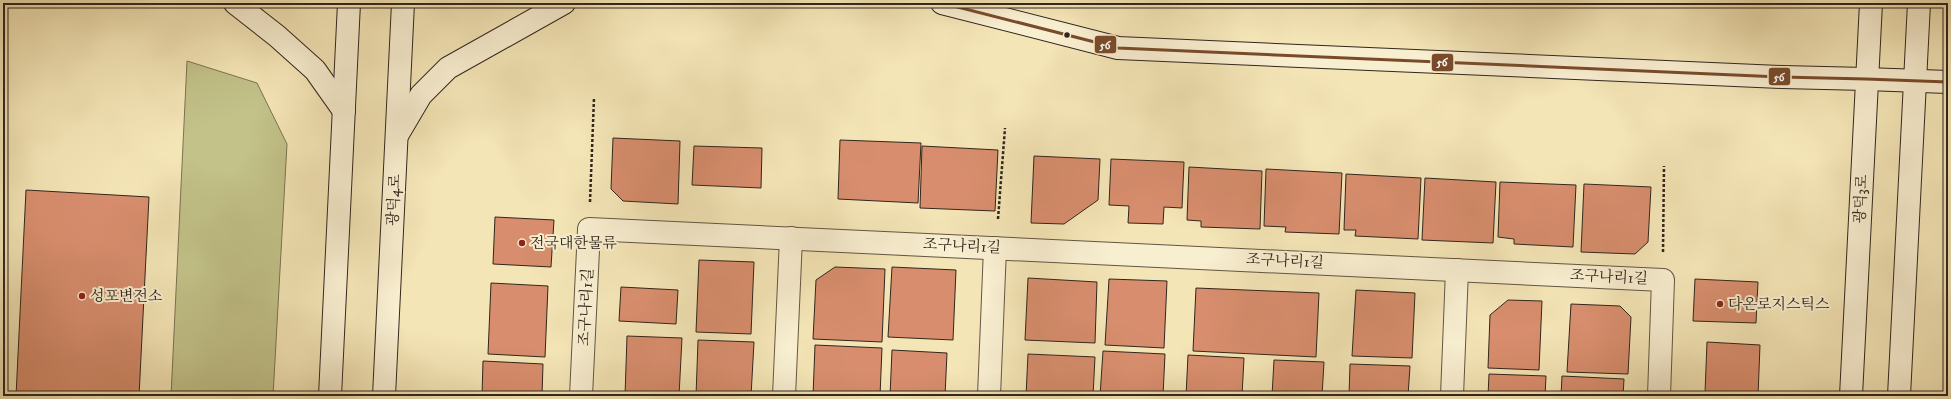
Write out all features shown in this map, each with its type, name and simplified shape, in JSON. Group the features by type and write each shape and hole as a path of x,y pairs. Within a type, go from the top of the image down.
{"main road":[{"path":"235,3 277,36 314,70 344,111"},
{"path":"330,396 349,3"},
{"name":"광덕4로","path":"384,396 403,3"},
{"path":"397,137 421,95 448,68 564,3"},
{"path":"942,3 1118,48 1782,77 1948,82"},
{"name":"광덕3로","path":"1851,396 1871,3"},
{"path":"1899,396 1918,3"},
{"name":"조구나리1길","path":"582,396 589,228 1663,280 1659,396"},
{"path":"784,396 792,238"},
{"path":"990,396 995,248"},
{"path":"1452,396 1458,270"}],"path":[{"path":"589,228 594,98"},
{"path":"995,248 1005,128"},
{"path":"1663,280 1664,166"}],"green space":[{"path":"187,61 257,83 287,144 273,396 171,396"}],"building":[{"path":"613,138 680,141 678,204 623,201 611,189"},
{"path":"840,140 921,143 918,203 838,199"},
{"path":"694,146 762,148 761,188 692,185"},
{"path":"922,146 998,150 995,211 920,208"},
{"path":"1034,156 1100,159 1098,200 1064,224 1031,223"},
{"path":"1111,159 1184,162 1182,208 1164,207 1163,224 1128,223 1129,206 1109,205"},
{"path":"1189,167 1262,171 1260,229 1201,227 1201,221 1187,220"},
{"path":"1266,169 1342,173 1339,234 1285,232 1286,227 1264,226"},
{"path":"1346,174 1421,178 1418,239 1355,236 1356,230 1344,230"},
{"path":"1425,178 1496,182 1493,243 1422,240"},
{"path":"1500,182 1576,185 1573,247 1514,244 1514,239 1498,237"},
{"path":"1584,184 1651,187 1648,242 1635,254 1581,252"},
{"name":"성포변전소","path":"26,190 149,197 139,396 16,396"},
{"path":"495,217 554,220 551,267 493,264"},
{"path":"699,260 754,262 751,334 696,332"},
{"path":"835,267 885,269 882,342 813,339 816,280"},
{"path":"892,267 956,270 953,340 888,337"},
{"path":"1028,278 1097,282 1095,343 1025,340"},
{"path":"1109,279 1167,281 1164,348 1105,345"},
{"path":"1695,279 1758,282 1756,323 1693,321"},
{"path":"491,283 548,286 545,357 488,354"},
{"path":"621,287 678,290 676,324 619,321"},
{"path":"1196,288 1319,293 1316,357 1193,351"},
{"path":"1356,290 1415,293 1412,358 1352,356"},
{"path":"1508,300 1542,301 1539,370 1488,368 1490,315"},
{"path":"1571,304 1620,306 1631,317 1628,374 1567,372"},
{"path":"627,336 682,338 679,396 625,396"},
{"path":"698,340 754,342 751,396 696,396"},
{"path":"1707,342 1760,345 1758,396 1699,396 1699,392 1705,393"},
{"path":"815,345 882,348 880,396 813,396"},
{"path":"892,350 947,353 945,396 890,396"},
{"path":"1103,351 1165,354 1163,396 1100,396"},
{"path":"1028,354 1095,357 1093,396 1026,396"},
{"path":"1188,355 1244,358 1242,396 1186,396"},
{"path":"1274,360 1324,362 1322,396 1272,396"},
{"path":"483,361 543,364 542,396 482,396"},
{"path":"1350,364 1410,366 1408,396 1349,396"},
{"path":"1489,374 1546,376 1545,396 1488,396"},
{"path":"1562,376 1624,379 1623,396 1561,396"}],"transit line":[{"name":"56","path":"942,3 1118,48 1782,77 1948,82"}],"place":[{"name":"전국대한물류","path":"522,243"},
{"name":"성포변전소","path":"82,296"},
{"name":"다온로지스틱스","path":"1720,304"}]}
